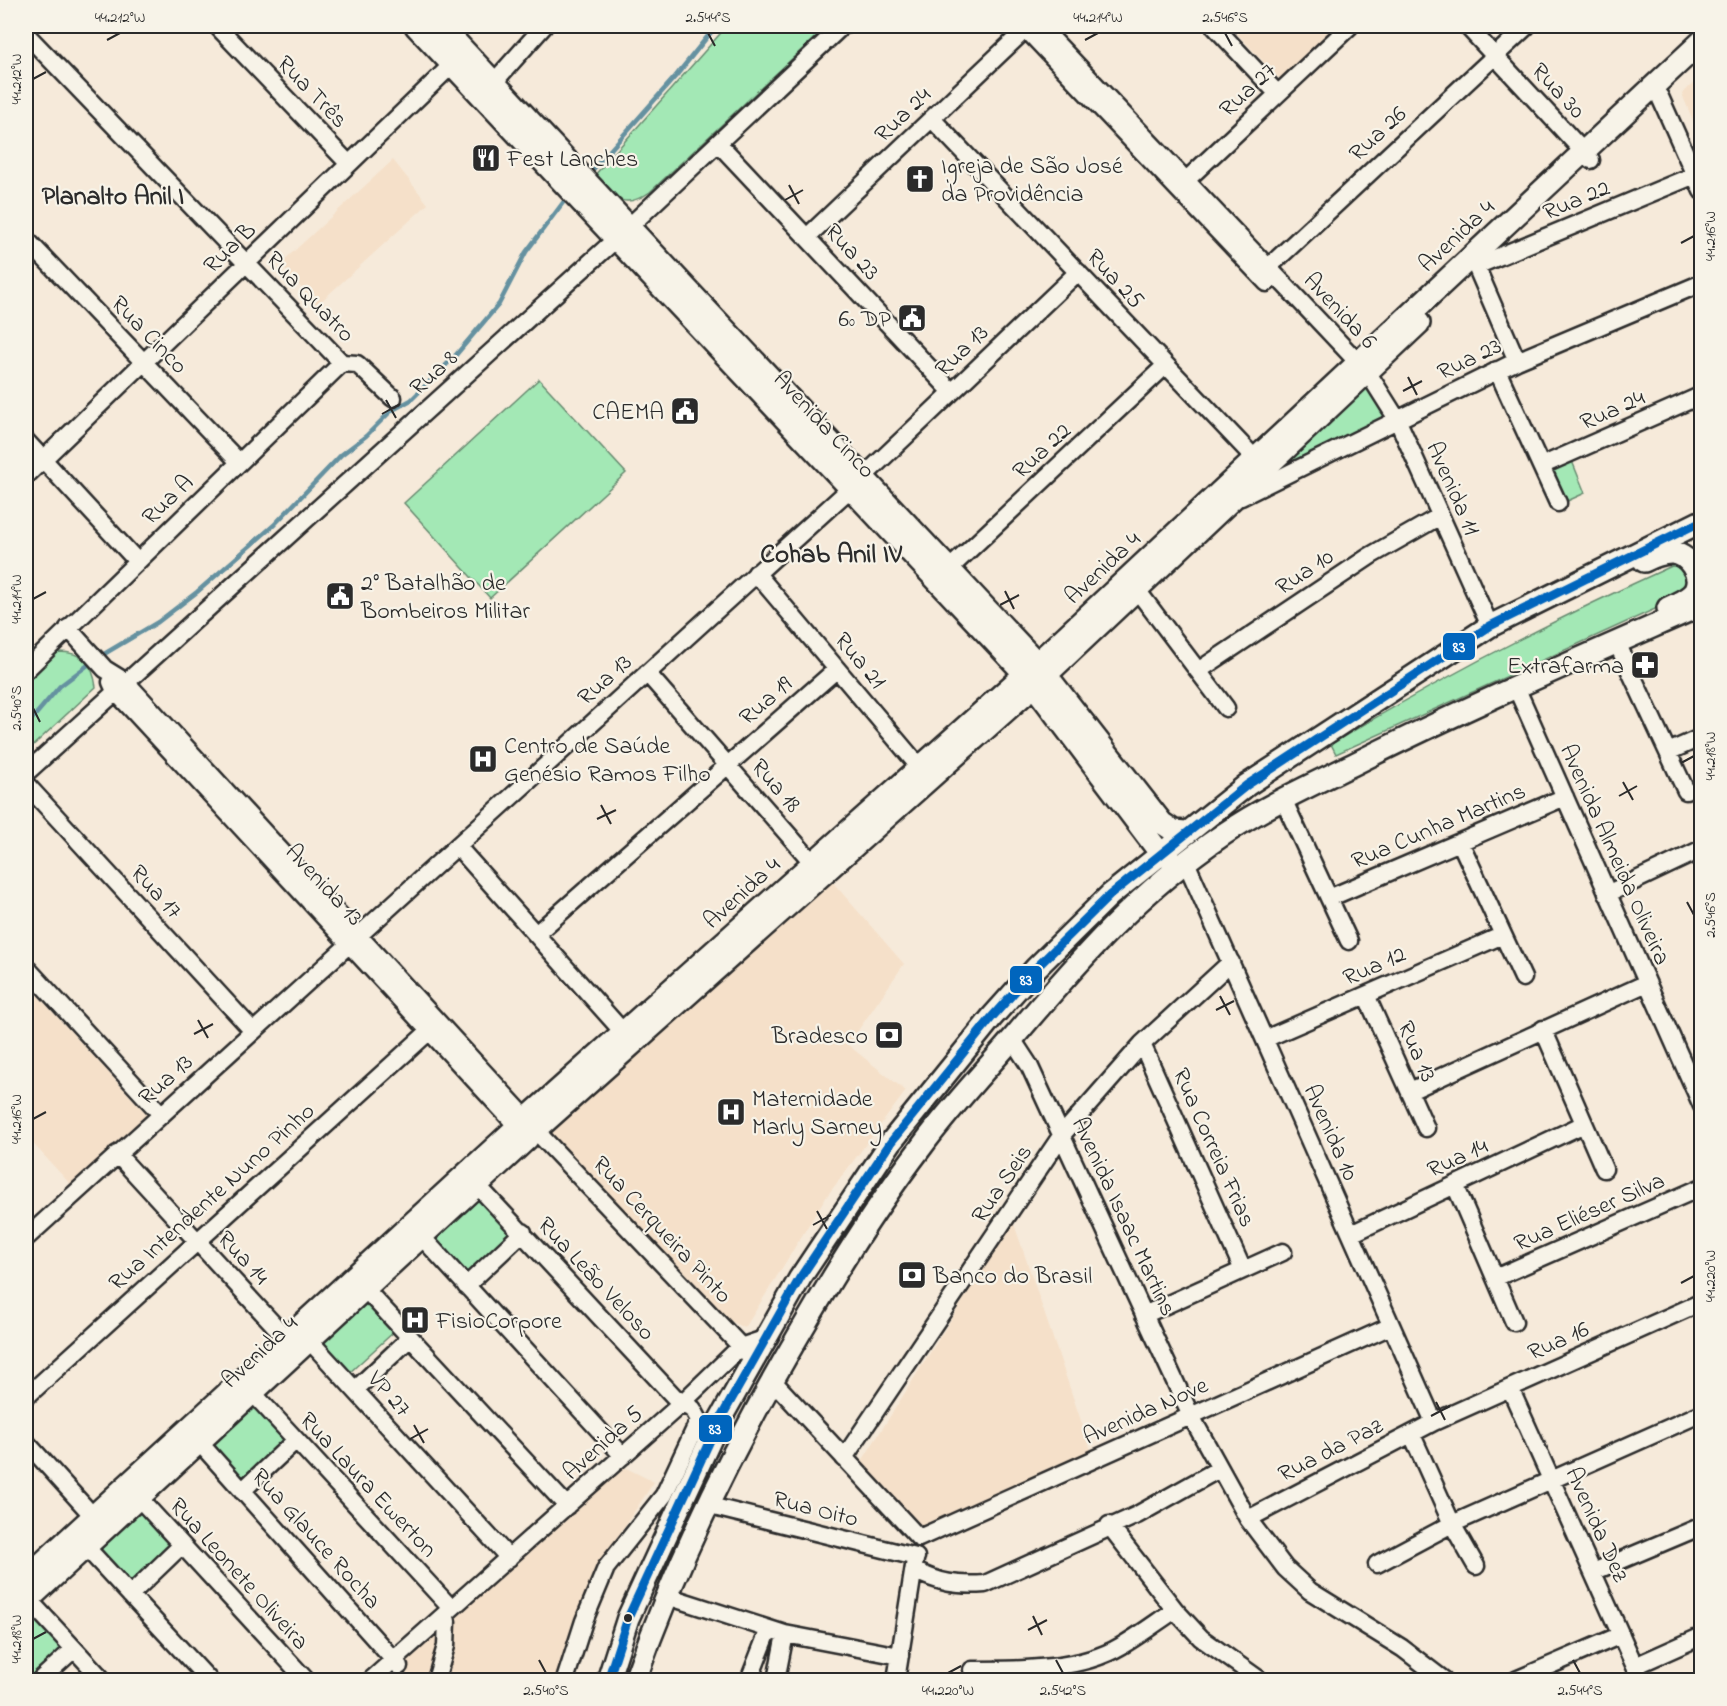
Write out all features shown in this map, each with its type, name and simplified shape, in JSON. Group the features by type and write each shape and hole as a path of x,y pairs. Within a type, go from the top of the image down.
{"main road":[{"name":"Avenida Cinco","path":"416,26 494,82 555,161"},
{"name":"Avenida Cinco","path":"441,26 459,58 1036,674 1160,853"},
{"name":"Avenida 4","path":"27,1600 48,1569 93,1516 160,1466 199,1442 252,1392 287,1339 388,1256 527,1127 1036,674 1260,464 1358,368 1656,92 1701,41"},
{"name":"Avenida 4","path":"1656,92 1701,58"},
{"name":"Avenida 4","path":"1036,674 1137,590 1230,503 1260,464"},
{"name":"Avenida Cinco","path":"857,483 950,569 1162,823 1174,831 1185,832"},
{"path":"608,1680 628,1618 673,1499 718,1423 747,1354 767,1338 800,1278 891,1142 992,1017 1110,895 1185,832 1273,768 1490,626 1701,521"},
{"path":"1490,626 1660,554 1674,553 1682,556 1695,570 1696,587 1689,597 1590,645 1516,687"},
{"path":"635,1680 705,1505 772,1380 851,1247 922,1144 1098,939 1144,895 1186,862 1226,832 1283,799 1405,738 1701,605"},
{"path":"1160,853 1171,859 1186,862"},
{"name":"Avenida 4","path":"26,1578 48,1569 85,1546 138,1497 160,1466 271,1364 309,1340 365,1289 388,1256 421,1236 477,1185 527,1127 623,1032 783,899"}],"street":[{"name":"Rua Três","path":"217,26 350,164"},
{"path":"494,82 544,26"},
{"name":"Rua 8","path":"26,773 622,233 842,26"},
{"name":"Rua 24","path":"807,237 1029,26"},
{"name":"Avenida 6","path":"1029,26 1358,368"},
{"path":"1214,26 1277,93"},
{"name":"Rua 27","path":"1182,185 1350,26"},
{"name":"Rua 30","path":"1467,26 1587,156"},
{"name":"Rua 26","path":"1264,272 1527,26"},
{"name":"Rua Quatro","path":"26,34 342,363 357,364 393,398"},
{"name":"Rua B","path":"26,476 459,58"},
{"path":"1656,92 1699,179"},
{"name":"Rua 25","path":"932,119 1260,464"},
{"name":"Rua 23","path":"718,143 952,392"},
{"name":"Rua 22","path":"1473,262 1699,179"},
{"name":"Rua Cinco","path":"26,239 239,462"},
{"path":"1473,262 1517,361"},
{"name":"Rua 13","path":"26,1238 857,483 1078,272"},
{"name":"Rua 23","path":"1230,503 1497,370 1701,283"},
{"name":"Rua A","path":"27,666 342,363"},
{"name":"Rua 22","path":"950,569 1166,365"},
{"name":"Avenida 11","path":"1358,368 1397,419 1490,626"},
{"path":"1497,370 1558,503"},
{"name":"Rua 24","path":"1541,466 1701,395"},
{"path":"26,441 136,561"},
{"name":"Rua 10","path":"1198,671 1370,556 1440,516"},
{"name":"Rua 21","path":"756,573 925,773"},
{"path":"1137,590 1226,708"},
{"name":"Avenida 13","path":"68,628 433,1028 527,1127"},
{"path":"1617,643 1686,791"},
{"name":"Rua 19","path":"536,934 837,669"},
{"name":"Rua 18","path":"647,673 818,868"},
{"name":"Avenida Almeida Oliveira","path":"1516,687 1647,983 1696,1077 1701,1106"},
{"path":"1668,752 1701,736"},
{"name":"Rua 17","path":"26,784 253,1030"},
{"name":"Rua Cunha Martins","path":"1329,898 1565,797"},
{"path":"1283,799 1349,941"},
{"path":"1460,842 1523,978"},
{"path":"457,846 623,1032"},
{"path":"1607,894 1701,849"},
{"name":"Avenida 10","path":"1186,862 1434,1422"},
{"name":"Rua 12","path":"1265,1039 1503,935"},
{"name":"Rua Seis","path":"844,1458 1061,1136 1142,1044 1231,962"},
{"path":"26,967 161,1114"},
{"path":"1410,1091 1647,983"},
{"name":"Rua 13","path":"1366,995 1426,1128"},
{"name":"Rua Intendente Nuno Pinho","path":"26,1397 433,1028"},
{"path":"1543,1029 1604,1169"},
{"name":"Avenida Isaac Martins","path":"1012,1039 1029,1065 1191,1416 1248,1519 1285,1568 1304,1587 1402,1647 1444,1680"},
{"name":"Rua Correia Frias","path":"1142,1044 1243,1270"},
{"name":"Rua 14","path":"1351,1234 1584,1124"},
{"name":"Rua Cerqueira Pinto","path":"527,1127 747,1354"},
{"name":"Rua 14","path":"117,1154 287,1339"},
{"name":"Rua Leão Veloso","path":"477,1185 681,1404 688,1406 697,1414 698,1427 673,1499"},
{"name":"Rua Eliéser Silva","path":"1455,1185 1514,1322"},
{"name":"Rua Eliéser Silva","path":"1495,1278 1701,1187"},
{"path":"466,1286 523,1232"},
{"path":"421,1236 623,1456"},
{"path":"1144,1315 1283,1252"},
{"path":"365,1289 567,1506"},
{"name":"Rua 16","path":"1434,1422 1701,1302"},
{"name":"Avenida Nove","path":"919,1538 1391,1326"},
{"path":"355,1390 410,1338"},
{"name":"VP 27","path":"309,1340 509,1558"},
{"name":"Avenida 5","path":"371,1680 396,1663 681,1404 747,1354"},
{"path":"772,1380 919,1538 896,1680"},
{"name":"Avenida Dez","path":"1510,1388 1638,1673"},
{"name":"Rua Laura Ewerton","path":"252,1392 448,1614"},
{"path":"1377,1564 1452,1524 1701,1413"},
{"name":"Rua da Paz","path":"1248,1519 1337,1470 1412,1435 1434,1422"},
{"path":"1412,1435 1452,1524 1476,1566"},
{"path":"242,1491 296,1440"},
{"path":"26,1442 93,1516"},
{"name":"Rua Glauce Rocha","path":"199,1442 396,1663"},
{"name":"Rua Oito","path":"705,1505 915,1564 935,1581 957,1586 984,1584 1109,1525 1137,1515 1219,1469"},
{"name":"Rua Leonete Oliveira","path":"138,1497 306,1680"},
{"path":"566,1680 584,1621 606,1568 673,1499"},
{"path":"1109,1525 1175,1610 1202,1638 1260,1680"},
{"path":"1593,1572 1701,1526"},
{"path":"130,1595 182,1545"},
{"path":"85,1546 209,1680"},
{"path":"667,1596 777,1631 900,1656"},
{"path":"27,1600 103,1680"},
{"path":"972,1670 998,1670 1081,1662 1119,1647 1175,1610"},
{"path":"436,1680 446,1646 448,1614"},
{"path":"749,1680 777,1631"},
{"path":"776,1680 777,1631"},
{"path":"1516,1680 1621,1635"},
{"path":"1638,1673 1701,1636"},
{"path":"40,1680 74,1649"},
{"name":"Avenida 5","path":"384,1680 396,1663"}],"shaded area":[{"path":"1230,26 1340,26 1281,80"},
{"path":"1701,76 1701,140 1682,94"},
{"path":"393,160 428,204 317,305 280,264"},
{"name":"Maternidade Marly Sarney","path":"829,878 904,964 848,1045 906,1091 824,1200 745,1328 729,1320 549,1133"},
{"path":"37,995 149,1117 73,1187 26,1136 26,1006"},
{"path":"1013,1221 1091,1450 915,1530 863,1469 862,1461"},
{"path":"624,1467 654,1482 600,1563 554,1680 384,1680"}],"green space":[{"path":"727,26 827,26 650,192 632,201 619,199 594,176"},
{"path":"539,379 626,473 490,598 404,503"},
{"path":"1366,382 1392,418 1266,487"},
{"path":"1572,461 1585,493 1563,503 1550,471"},
{"path":"1674,565 1688,571 1688,594 1336,754 1331,744 1415,695 1542,628"},
{"path":"59,652 74,654 85,660 92,671 96,687 26,752 26,677 49,655"},
{"path":"481,1195 518,1233 468,1279 433,1241"},
{"path":"363,1295 396,1330 348,1374 315,1340"},
{"path":"253,1399 291,1441 242,1485 205,1444"},
{"path":"144,1508 176,1545 128,1591 95,1554"},
{"path":"28,1608 65,1649 30,1680 26,1680 26,1611"}],"waterway":[{"path":"588,175 675,77 716,26"},
{"path":"99,657 158,622 197,592 274,525 341,455 366,436 391,411 411,400 455,356 499,304 526,252 568,196"},
{"path":"26,726 60,686 92,662"}],"transit line":[{"name":"83","path":"608,1680 628,1618 718,1423 800,1278 891,1142 992,1017 1036,968 1110,895 1247,785 1490,626 1702,521"}],"place":[{"name":"Fest Lanches","path":"486,158"},
{"name":"Igreja de São José da Providência","path":"920,179"},
{"name":"6º DP","path":"912,318"},
{"name":"CAEMA","path":"685,411"},
{"name":"2° Batalhão de Bombeiros Militar","path":"340,596"},
{"name":"Extrafarma","path":"1645,665"},
{"name":"Centro de Saúde Genésio Ramos Filho","path":"483,759"},
{"name":"Bradesco","path":"889,1035"},
{"name":"Maternidade Marly Sarney","path":"731,1112"},
{"name":"Banco do Brasil","path":"912,1275"},
{"name":"FisioCorpore","path":"415,1320"}],"district":[{"name":"Planalto Anil I","path":"113,195"},
{"name":"Cohab Anil IV","path":"831,553"}]}
